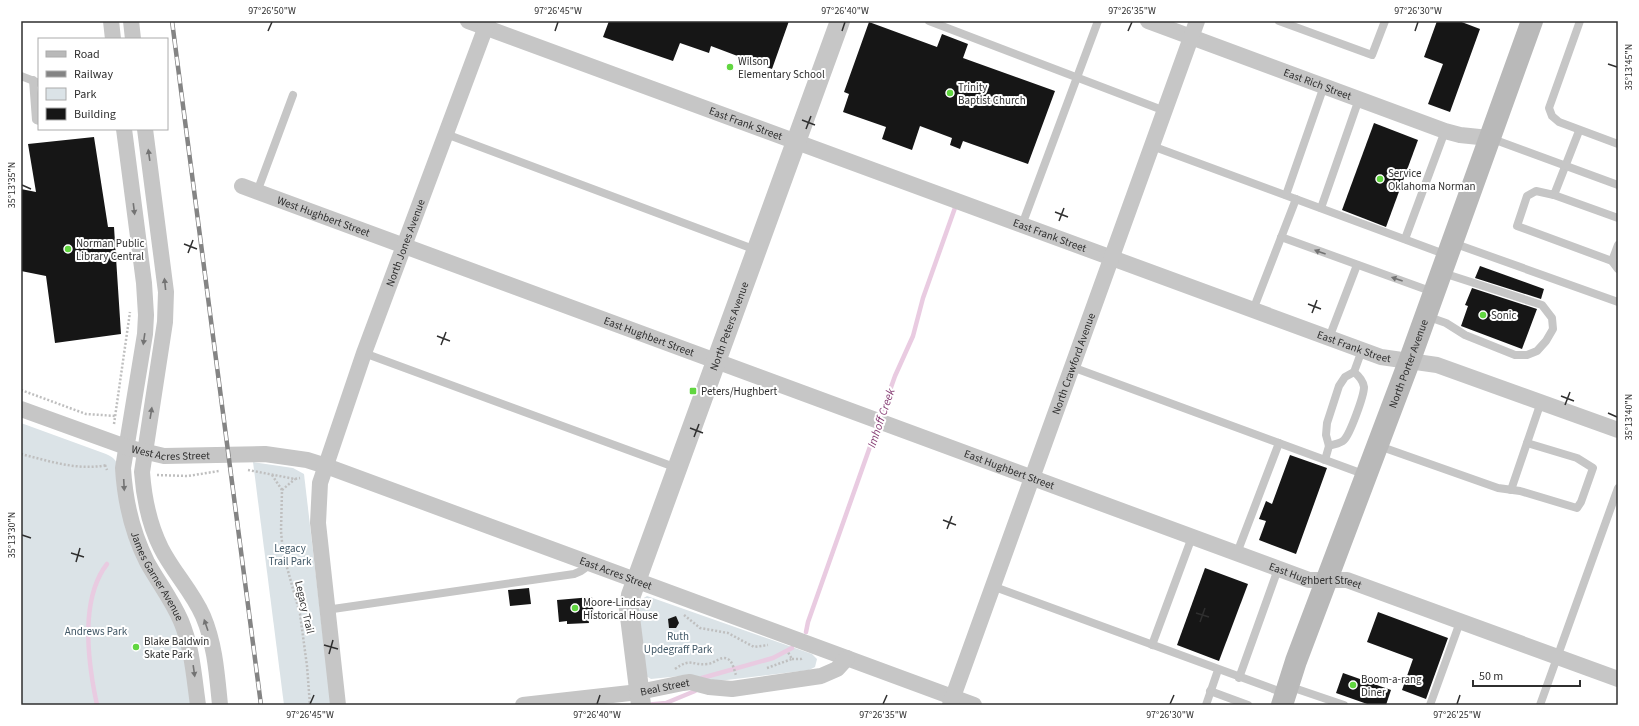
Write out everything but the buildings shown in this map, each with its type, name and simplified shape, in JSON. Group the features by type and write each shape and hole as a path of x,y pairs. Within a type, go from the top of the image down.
{"main road":[{"name":"North Porter Avenue","path":"1285,695 1426,316 1532,21"}],"street":[{"path":"111,21 113,38"},
{"path":"131,21 134,38"},
{"name":"East Frank Street","path":"468,21 487,24 796,142 1328,338 1382,357 1437,365 1618,430"},
{"name":"North Peters Avenue","path":"640,699 629,609 631,595 840,21"},
{"name":"East Rich Street","path":"1148,21 1445,131 1460,135 1489,138"},
{"name":"North Crawford Avenue","path":"951,701 1197,21"},
{"name":"North Jones Avenue","path":"338,705 326,610 318,523 320,483 364,353 487,24"},
{"name":"James Garner Avenue","path":"124,130 144,283 146,315 145,334 123,468 124,491 128,514 137,541 181,621 189,643 198,705"},
{"name":"James Garner Avenue","path":"145,130 166,292 165,322 142,472 143,493 150,519 161,548 194,598 203,616 215,658 220,705"},
{"name":"West Hughbert Street","path":"242,186 404,246"},
{"name":"East Hughbert Street","path":"404,246 1309,580 1348,580 1618,679"},
{"name":"West Acres Street","path":"21,409 126,447 164,456 190,457 265,454 307,460 326,466"},
{"name":"East Acres Street","path":"326,466 847,658 951,701 974,705"},
{"name":"Beal Street","path":"523,705 640,699 683,683 690,682 715,688 732,688 821,676 837,669 847,658"}],"lane":[{"path":"929,21 1164,111"},
{"path":"1022,225 1098,21"},
{"path":"1279,21 1372,55 1384,21"},
{"path":"1580,21 1549,108 1552,116 1559,122 1579,131 1618,144"},
{"path":"21,76 36,82 36,120 38,121"},
{"path":"1286,195 1324,86"},
{"path":"257,192 294,95"},
{"path":"1321,208 1359,99"},
{"path":"1405,239 1445,131"},
{"path":"1554,195 1579,131"},
{"path":"446,134 757,250"},
{"path":"1489,138 1618,185"},
{"path":"1152,146 1405,239 1444,265 1542,305 1552,318 1553,330 1537,351 1527,355 1515,355 1465,335 1446,322 1426,316"},
{"path":"1618,218 1554,195 1536,192 1527,196 1517,226 1612,261 1618,268"},
{"path":"1253,310 1296,199"},
{"path":"1281,237 1357,265 1444,265 1618,302"},
{"path":"1612,261 1618,244"},
{"path":"1328,338 1357,265"},
{"path":"1325,460 1329,446 1326,435 1327,423 1340,386 1345,377 1354,372 1362,350"},
{"path":"364,353 677,468"},
{"path":"1072,367 1367,476"},
{"path":"1329,446 1344,440 1349,431 1362,394 1364,386 1362,379 1354,372"},
{"path":"1512,490 1541,402"},
{"path":"1378,446 1498,488 1555,500 1577,508 1592,475 1593,468 1576,458 1527,442"},
{"path":"1237,553 1279,443"},
{"path":"1540,705 1618,488"},
{"path":"1152,646 1192,537"},
{"path":"326,610 574,574 591,564"},
{"path":"1240,678 1278,568"},
{"path":"992,586 1285,695 1344,705"},
{"path":"1430,705 1460,622"},
{"path":"1206,705 1218,670"},
{"path":"1210,692 1230,702 1248,705"}],"path":[{"path":"114,423 130,305"},
{"path":"21,390 86,414 121,417"},
{"path":"21,454 79,467 93,468 108,464"},
{"path":"156,475 188,476 224,470"},
{"path":"245,470 296,480"},
{"path":"272,475 282,490 300,478"},
{"name":"Legacy Trail","path":"282,490 281,531 283,552 300,614 307,666 310,705"},
{"path":"681,612 700,628 728,634 754,647 769,645"},
{"path":"792,660 801,659 804,655"},
{"path":"670,671 690,661 707,665 724,658 729,659 732,663 736,675"}],"green space":[{"name":"Andrews Park","path":"21,423 106,454 116,461 179,628 196,705 21,705"},
{"name":"Legacy Trail Park","path":"253,462 293,468 304,474 331,705 284,705"},
{"name":"Ruth Updegraff Park","path":"647,596 812,654 817,659 815,667 809,670 710,682 680,676 651,679 646,676 639,612 642,599"}],"waterway":[{"name":"Imhoff Creek","path":"806,632 808,622 895,376 913,336 923,298 956,205"},
{"path":"97,705 89,651 89,613 92,595 98,579 107,564"},
{"name":"Imhoff Creek","path":"701,681 702,678 773,658 792,648"},
{"name":"Imhoff Creek","path":"645,705 666,703 695,691 697,688"}],"railway":[{"path":"172,21 261,705"}],"place":[{"name":"Wilson Elementary School","path":"730,67"},
{"name":"Trinity Baptist Church","path":"950,93"},
{"name":"Service Oklahoma Norman","path":"1380,179"},
{"name":"Norman Public Library Central","path":"68,249"},
{"name":"Sonic","path":"1483,315"},
{"name":"Peters/Hughbert","path":"693,391"},
{"name":"Moore-Lindsay Historical House","path":"575,608"},
{"name":"Blake Baldwin Skate Park","path":"136,647"},
{"name":"Boom-a-rang Diner","path":"1353,685"}]}
